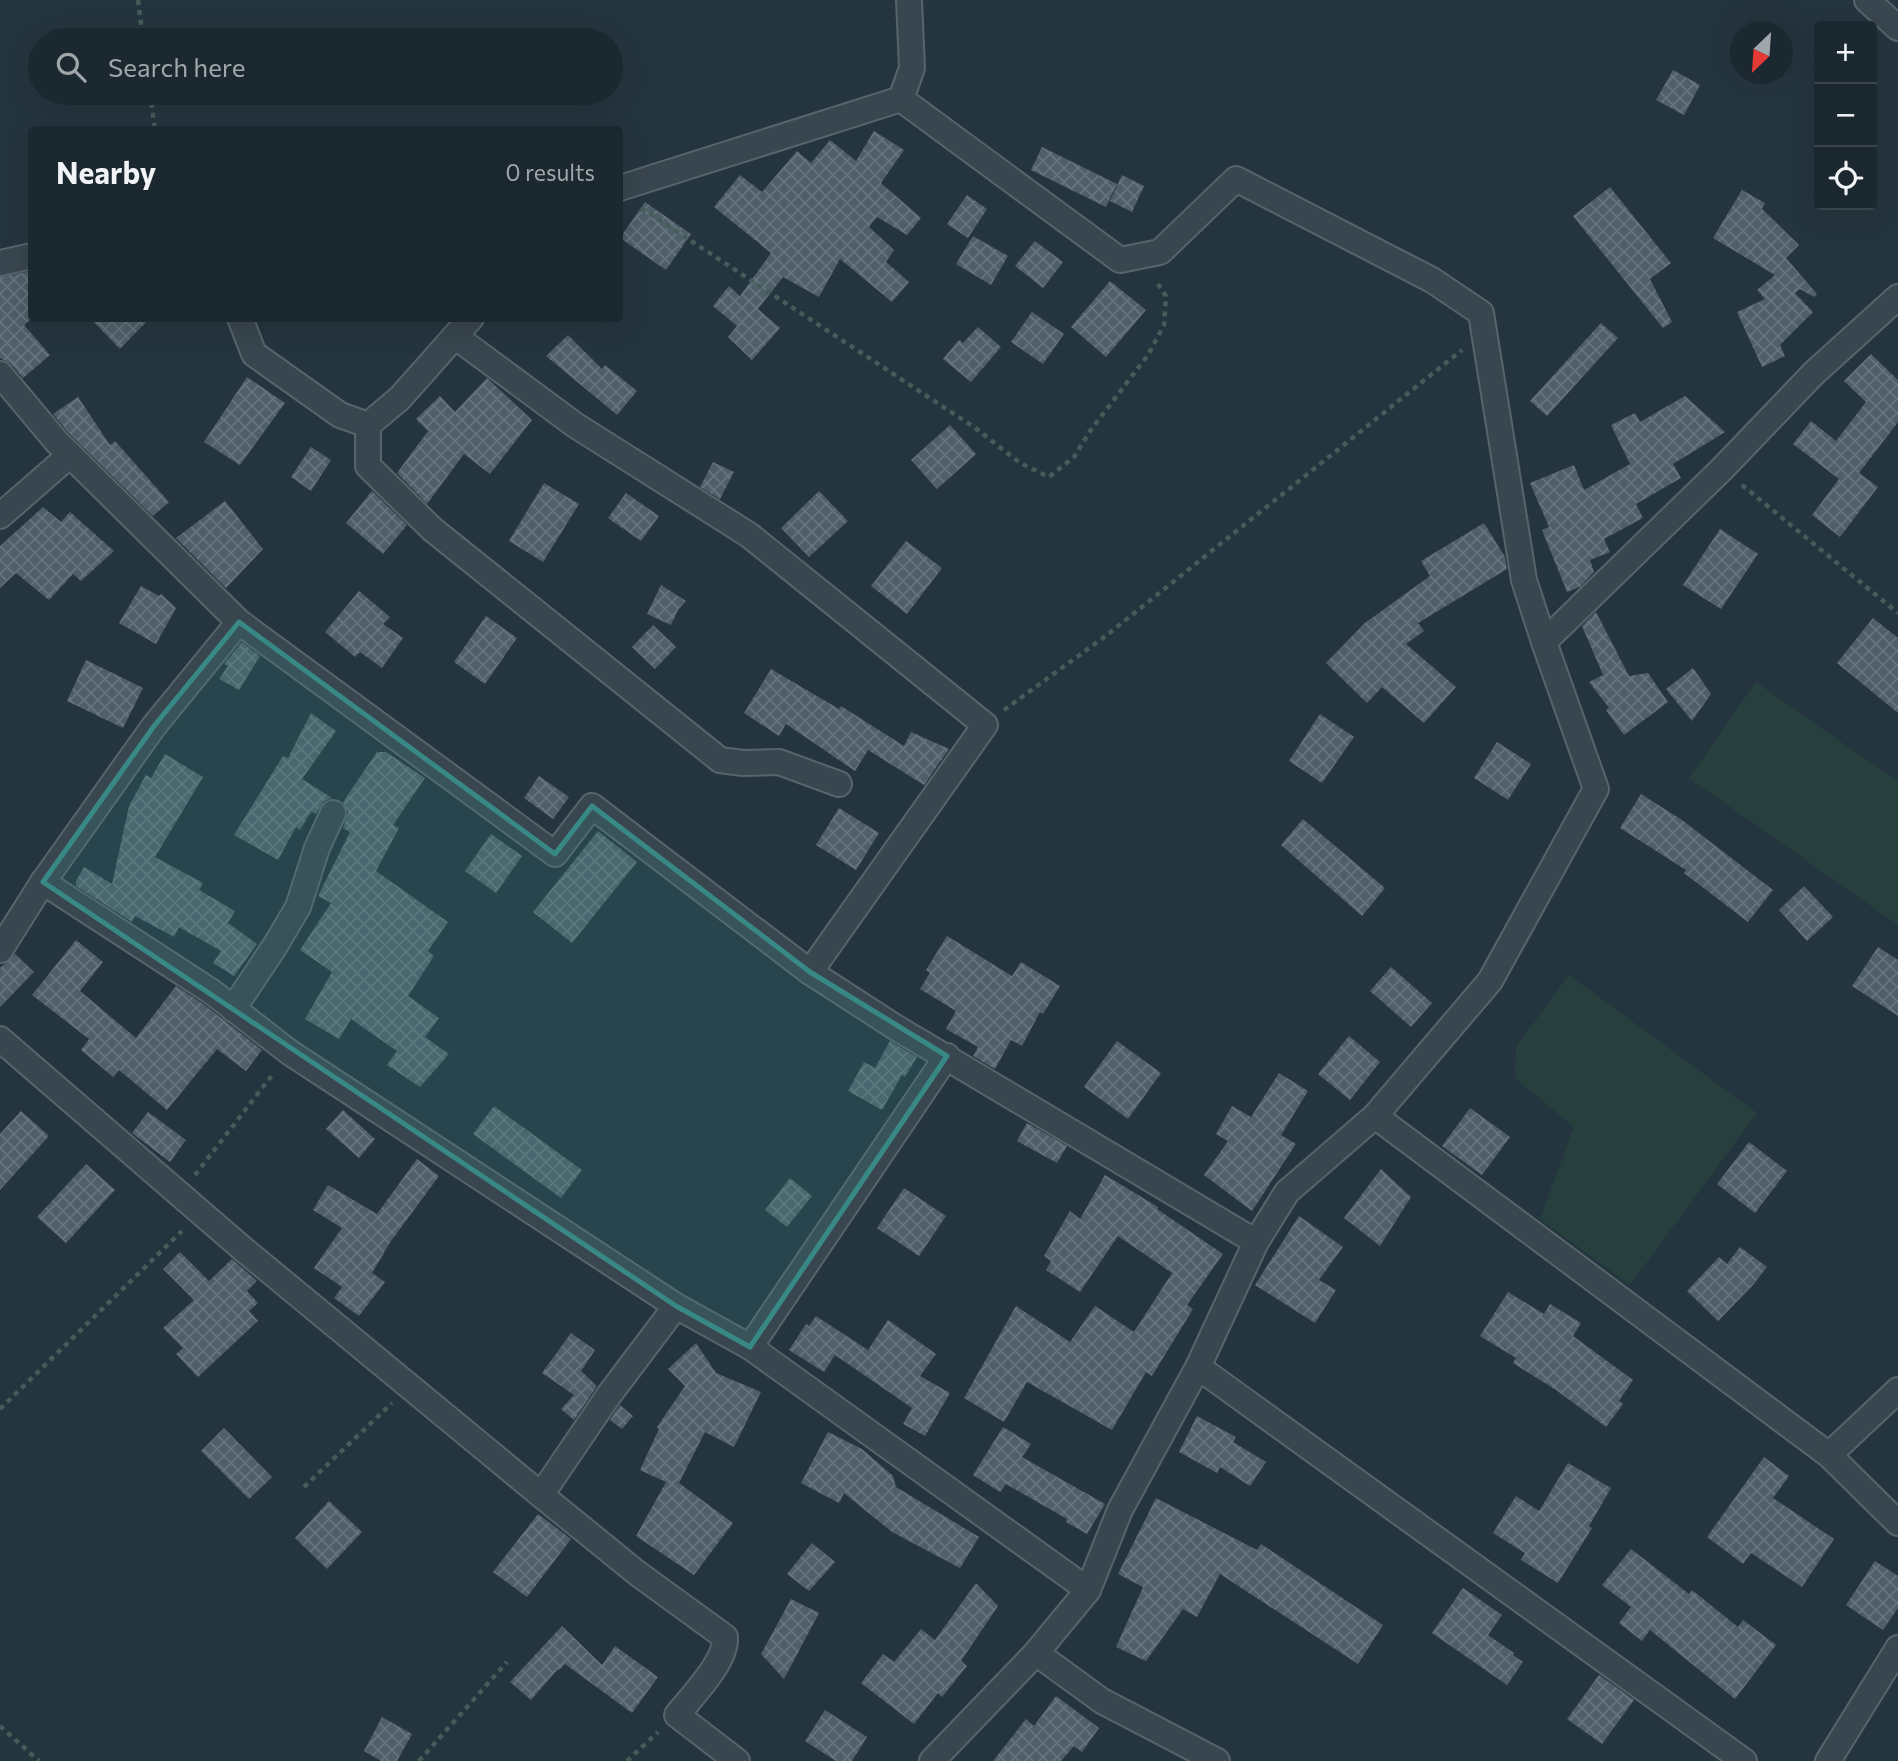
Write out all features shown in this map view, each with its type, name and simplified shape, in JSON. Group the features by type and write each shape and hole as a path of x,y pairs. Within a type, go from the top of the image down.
{"street":[{"path":"901,99 912,68 909,0"},
{"path":"1867,0 1898,28"},
{"path":"625,195 901,99"},
{"path":"901,99 1120,260 1160,252 1236,179 1432,280 1481,313 1524,580 1596,789 1490,981 1375,1116 1287,1192 1256,1242 1198,1367 1120,1510 1088,1590 1036,1653 932,1761"},
{"path":"0,263 28,257"},
{"path":"1544,642 1722,469 1814,373 1898,297"},
{"path":"242,322 254,354 340,415 368,425"},
{"path":"810,972 985,725 749,535 575,425 463,328 400,398 368,425 368,466 389,489 432,529 720,760 743,764 779,762 839,784"},
{"path":"0,374 70,455 239,622 555,855 592,806 810,972 895,1027 1256,1242"},
{"path":"0,516 70,455"},
{"path":"0,950 43,882 154,726 239,622"},
{"path":"233,1009 298,907 317,848 333,813"},
{"path":"43,882 212,992 289,1052 676,1306 750,1347 1088,1590"},
{"path":"0,1039 200,1212 541,1495 637,1573 725,1637 726,1646 721,1657 677,1715 737,1761"},
{"path":"750,1347 947,1056"},
{"path":"1375,1116 1829,1455 1898,1523"},
{"path":"541,1495 609,1395 676,1306"},
{"path":"1198,1367 1744,1761"},
{"path":"1829,1455 1898,1390"},
{"path":"1828,1761 1898,1648"},
{"path":"1036,1653 1102,1701 1217,1761"}],"path":[{"path":"138,0 142,28"},
{"path":"152,105 154,126"},
{"path":"625,195 974,427 1020,463 1049,477 1074,457 1090,431 1148,355 1164,325 1166,296 1139,257"},
{"path":"985,725 1118,627 1457,353 1486,340"},
{"path":"1722,469 1898,613"},
{"path":"180,1195 289,1052"},
{"path":"0,1409 200,1212"},
{"path":"303,1487 409,1386"},
{"path":"419,1761 507,1662"},
{"path":"627,1761 677,1715"},
{"path":"0,1726 39,1761"}],"highlighted area":[{"path":"239,622 555,854 592,806 810,972 947,1056 750,1347 676,1306 43,882 154,726"}],"green space":[{"path":"1756,682 1898,782 1898,925 1689,778"},
{"path":"1569,975 1757,1113 1630,1285 1540,1219 1574,1127 1515,1078 1516,1047"}],"building":[{"path":"1673,70 1700,85 1684,115 1656,100"},
{"path":"874,131 904,150 881,183 921,218 907,235 877,217 869,227 894,250 886,262 909,282 892,302 840,259 819,297 783,277 758,309 780,328 752,360 728,337 737,326 713,306 729,286 740,296 771,253 714,207 740,175 762,192 797,151 811,163 830,140 856,161"},
{"path":"1042,147 1117,184 1106,207 1031,170"},
{"path":"1122,175 1144,186 1132,212 1110,201"},
{"path":"1610,187 1671,263 1650,279 1672,322 1663,328 1573,216"},
{"path":"1742,190 1765,203 1762,209 1799,245 1786,258 1817,294 1814,297 1800,289 1795,293 1813,312 1780,345 1785,356 1762,367 1737,312 1765,299 1757,290 1775,275 1713,238"},
{"path":"967,195 987,209 968,238 947,224"},
{"path":"645,202 691,234 666,270 623,240 623,234"},
{"path":"973,236 1008,256 991,285 956,264"},
{"path":"1035,241 1063,262 1043,288 1015,266"},
{"path":"28,272 28,322 24,325 50,355 23,378 11,364 0,358 0,277"},
{"path":"1110,281 1146,310 1106,357 1071,327"},
{"path":"1032,312 1064,334 1043,364 1011,342"},
{"path":"94,322 146,322 120,349"},
{"path":"1601,323 1618,338 1547,416 1530,401"},
{"path":"978,327 1001,347 971,382 943,359 959,340 963,343"},
{"path":"568,335 602,369 605,365 637,391 617,415 546,356"},
{"path":"1871,354 1898,380 1898,422 1859,473 1878,487 1840,537 1812,515 1839,479 1793,444 1811,421 1836,441 1866,402 1844,381"},
{"path":"247,377 285,403 240,465 204,442"},
{"path":"487,378 532,420 490,474 464,454 427,504 397,473 428,431 416,419 440,396 455,412"},
{"path":"1685,396 1725,432 1673,464 1681,478 1636,504 1643,518 1604,539 1610,552 1590,560 1594,572 1580,587 1567,592 1542,530 1549,527 1530,483 1574,465 1584,490 1630,464 1611,425 1635,413 1640,422"},
{"path":"78,397 110,445 115,441 169,502 153,516 53,414"},
{"path":"950,425 976,454 937,489 911,460"},
{"path":"311,447 331,460 311,491 291,477"},
{"path":"713,462 734,472 720,499 700,487"},
{"path":"544,483 579,504 543,562 509,541"},
{"path":"372,491 407,525 383,554 346,523"},
{"path":"819,491 848,521 809,557 781,528"},
{"path":"626,493 659,516 641,541 608,518"},
{"path":"225,501 263,549 226,588 176,538"},
{"path":"43,507 61,522 70,512 114,551 81,581 73,574 49,600 16,573 0,588 0,546"},
{"path":"1484,523 1505,557 1507,569 1418,623 1424,631 1406,644 1456,687 1424,723 1382,687 1367,703 1326,663 1365,623 1430,576 1421,561"},
{"path":"1720,529 1758,554 1721,609 1683,585"},
{"path":"906,541 942,568 907,614 871,586"},
{"path":"661,585 686,601 671,625 647,614"},
{"path":"141,586 159,596 161,594 176,608 156,644 119,623"},
{"path":"359,591 390,617 383,624 403,638 382,668 360,652 355,657 325,632"},
{"path":"1596,612 1629,676 1648,673 1668,702 1624,735 1606,710 1609,708 1589,682 1603,675 1582,626"},
{"path":"486,616 517,638 485,684 454,662"},
{"path":"1873,618 1898,638 1898,713 1837,663"},
{"path":"653,625 676,647 655,669 632,647"},
{"path":"242,642 260,656 239,690 219,679 228,666 224,664"},
{"path":"86,660 143,688 123,728 67,701"},
{"path":"1693,668 1711,694 1692,721 1666,689"},
{"path":"771,669 839,709 841,706 904,746 911,732 949,749 924,785 868,750 855,771 786,724 779,736 744,713"},
{"path":"311,713 336,731 302,779 332,798 324,801 316,814 311,812 300,830 296,827 278,860 234,835 283,756 288,758"},
{"path":"1320,714 1354,737 1322,783 1289,761"},
{"path":"1497,742 1531,764 1508,800 1474,778"},
{"path":"377,752 386,752 425,778 393,825 399,828 376,871 448,922 428,951 434,956 408,996 439,1018 425,1037 449,1054 420,1087 387,1065 397,1051 351,1019 339,1039 305,1019 332,972 300,950 331,903 318,896 350,832 343,828 348,812 343,802"},
{"path":"165,754 203,777 155,857 203,883 199,890 235,911 228,923 257,944 234,976 213,963 221,951 179,927 174,937 135,916 132,922 76,886 84,867 112,884 129,806 146,775 151,778"},
{"path":"539,776 569,797 553,819 524,798"},
{"path":"1641,794 1682,820 1773,890 1748,922 1684,873 1686,870 1620,828"},
{"path":"839,808 879,833 856,870 816,845"},
{"path":"1303,819 1385,888 1362,916 1281,845"},
{"path":"598,831 637,862 572,943 533,912"},
{"path":"491,834 522,856 496,893 465,871"},
{"path":"1804,886 1833,917 1807,941 1779,910"},
{"path":"947,936 1012,976 1021,962 1060,986 1043,1014 1040,1012 1022,1046 1011,1040 995,1069 973,1056 978,1047 946,1029 956,1011 920,989 930,973 926,970"},
{"path":"76,940 103,962 80,991 136,1038 176,986 262,1050 246,1071 217,1049 167,1110 119,1070 113,1077 81,1050 89,1039 32,995"},
{"path":"1878,947 1898,960 1898,1016 1852,986"},
{"path":"15,954 34,972 0,1007 0,968"},
{"path":"1391,967 1432,1003 1411,1027 1370,991"},
{"path":"1349,1036 1380,1062 1350,1100 1318,1074"},
{"path":"890,1041 917,1057 905,1077 902,1075 882,1110 848,1091 864,1062 875,1068"},
{"path":"1117,1041 1161,1073 1128,1119 1084,1087"},
{"path":"1279,1073 1308,1091 1281,1135 1296,1144 1252,1211 1204,1175 1228,1141 1216,1134 1232,1106 1251,1117"},
{"path":"494,1106 582,1170 561,1198 473,1134"},
{"path":"1470,1108 1510,1137 1482,1175 1442,1146"},
{"path":"343,1110 375,1139 359,1158 326,1129"},
{"path":"21,1111 49,1136 0,1190 0,1134"},
{"path":"148,1112 186,1140 170,1162 132,1133"},
{"path":"1027,1123 1067,1146 1057,1163 1017,1141"},
{"path":"1749,1142 1787,1171 1755,1213 1717,1184"},
{"path":"417,1159 439,1176 391,1241 372,1273 385,1282 359,1316 334,1298 342,1287 314,1268 342,1228 313,1210 328,1185 377,1214"},
{"path":"86,1164 115,1190 66,1243 37,1217"},
{"path":"1381,1169 1411,1197 1380,1246 1344,1218"},
{"path":"1105,1175 1158,1207 1157,1209 1223,1254 1187,1305 1193,1309 1152,1376 1146,1372 1112,1430 1027,1382 1004,1422 964,1398 1016,1306 1070,1342 1095,1306 1134,1332 1172,1273 1118,1236 1080,1292 1046,1270 1051,1261 1044,1256 1070,1211 1080,1219"},
{"path":"790,1178 812,1196 787,1227 765,1210"},
{"path":"904,1188 946,1216 919,1256 877,1228"},
{"path":"1299,1216 1343,1247 1319,1280 1336,1290 1315,1323 1255,1285"},
{"path":"1740,1247 1767,1267 1718,1321 1687,1291 1719,1257 1727,1264"},
{"path":"180,1252 209,1281 232,1259 257,1281 247,1291 258,1303 249,1311 258,1321 198,1377 176,1354 183,1348 163,1328 194,1300 163,1269"},
{"path":"1508,1292 1544,1314 1550,1304 1581,1323 1573,1336 1633,1380 1619,1401 1623,1404 1606,1427 1556,1390 1513,1363 1516,1358 1480,1336"},
{"path":"816,1316 868,1350 888,1320 936,1354 920,1376 950,1393 925,1436 903,1424 912,1408 835,1355 824,1372 789,1350 806,1324 809,1326"},
{"path":"571,1333 595,1350 581,1371 597,1386 574,1420 561,1409 574,1395 542,1373"},
{"path":"696,1343 716,1373 761,1392 734,1447 705,1432 679,1483 733,1523 694,1575 636,1536 666,1482 640,1470 659,1429 657,1427 685,1386 668,1369"},
{"path":"620,1405 633,1416 622,1429 610,1420"},
{"path":"1197,1416 1236,1437 1233,1442 1266,1462 1250,1486 1220,1467 1217,1473 1179,1452"},
{"path":"1003,1427 1031,1444 1022,1457 1105,1504 1087,1534 1066,1522 1067,1519 1006,1484 1000,1492 973,1475"},
{"path":"224,1428 272,1477 249,1499 201,1451"},
{"path":"828,1432 862,1449 893,1476 896,1487 979,1537 960,1568 892,1532 844,1493 839,1503 801,1483"},
{"path":"1764,1457 1789,1476 1773,1498 1834,1539 1802,1587 1751,1553 1743,1564 1707,1537"},
{"path":"1568,1463 1611,1488 1589,1526 1592,1528 1558,1583 1521,1560 1525,1553 1493,1533 1516,1496 1539,1511"},
{"path":"1156,1498 1257,1550 1261,1544 1383,1625 1358,1664 1220,1574 1197,1617 1183,1609 1146,1661 1116,1647 1143,1587 1118,1574"},
{"path":"329,1501 362,1532 327,1569 295,1538"},
{"path":"538,1514 571,1539 527,1597 493,1572"},
{"path":"812,1543 835,1562 809,1591 787,1574"},
{"path":"1631,1549 1689,1594 1692,1590 1738,1627 1743,1620 1776,1645 1735,1699 1650,1630 1642,1641 1619,1623 1631,1607 1602,1585"},
{"path":"1875,1561 1898,1576 1898,1608 1883,1630 1846,1605"},
{"path":"976,1583 998,1606 961,1661 967,1666 942,1697 938,1693 914,1724 861,1683 883,1654 894,1662 921,1629 935,1640"},
{"path":"1463,1588 1502,1615 1488,1635 1523,1662 1507,1685 1432,1633"},
{"path":"791,1599 819,1613 784,1679 761,1654"},
{"path":"562,1626 602,1665 615,1646 658,1677 632,1713 565,1664 531,1700 510,1682"},
{"path":"1599,1675 1634,1700 1602,1744 1567,1719"},
{"path":"1056,1696 1099,1728 1082,1752 1074,1746 1061,1761 993,1761 1026,1719 1034,1726"},
{"path":"825,1710 867,1737 852,1761 836,1761 805,1741"},
{"path":"382,1717 412,1734 397,1761 381,1761 364,1751"}]}
